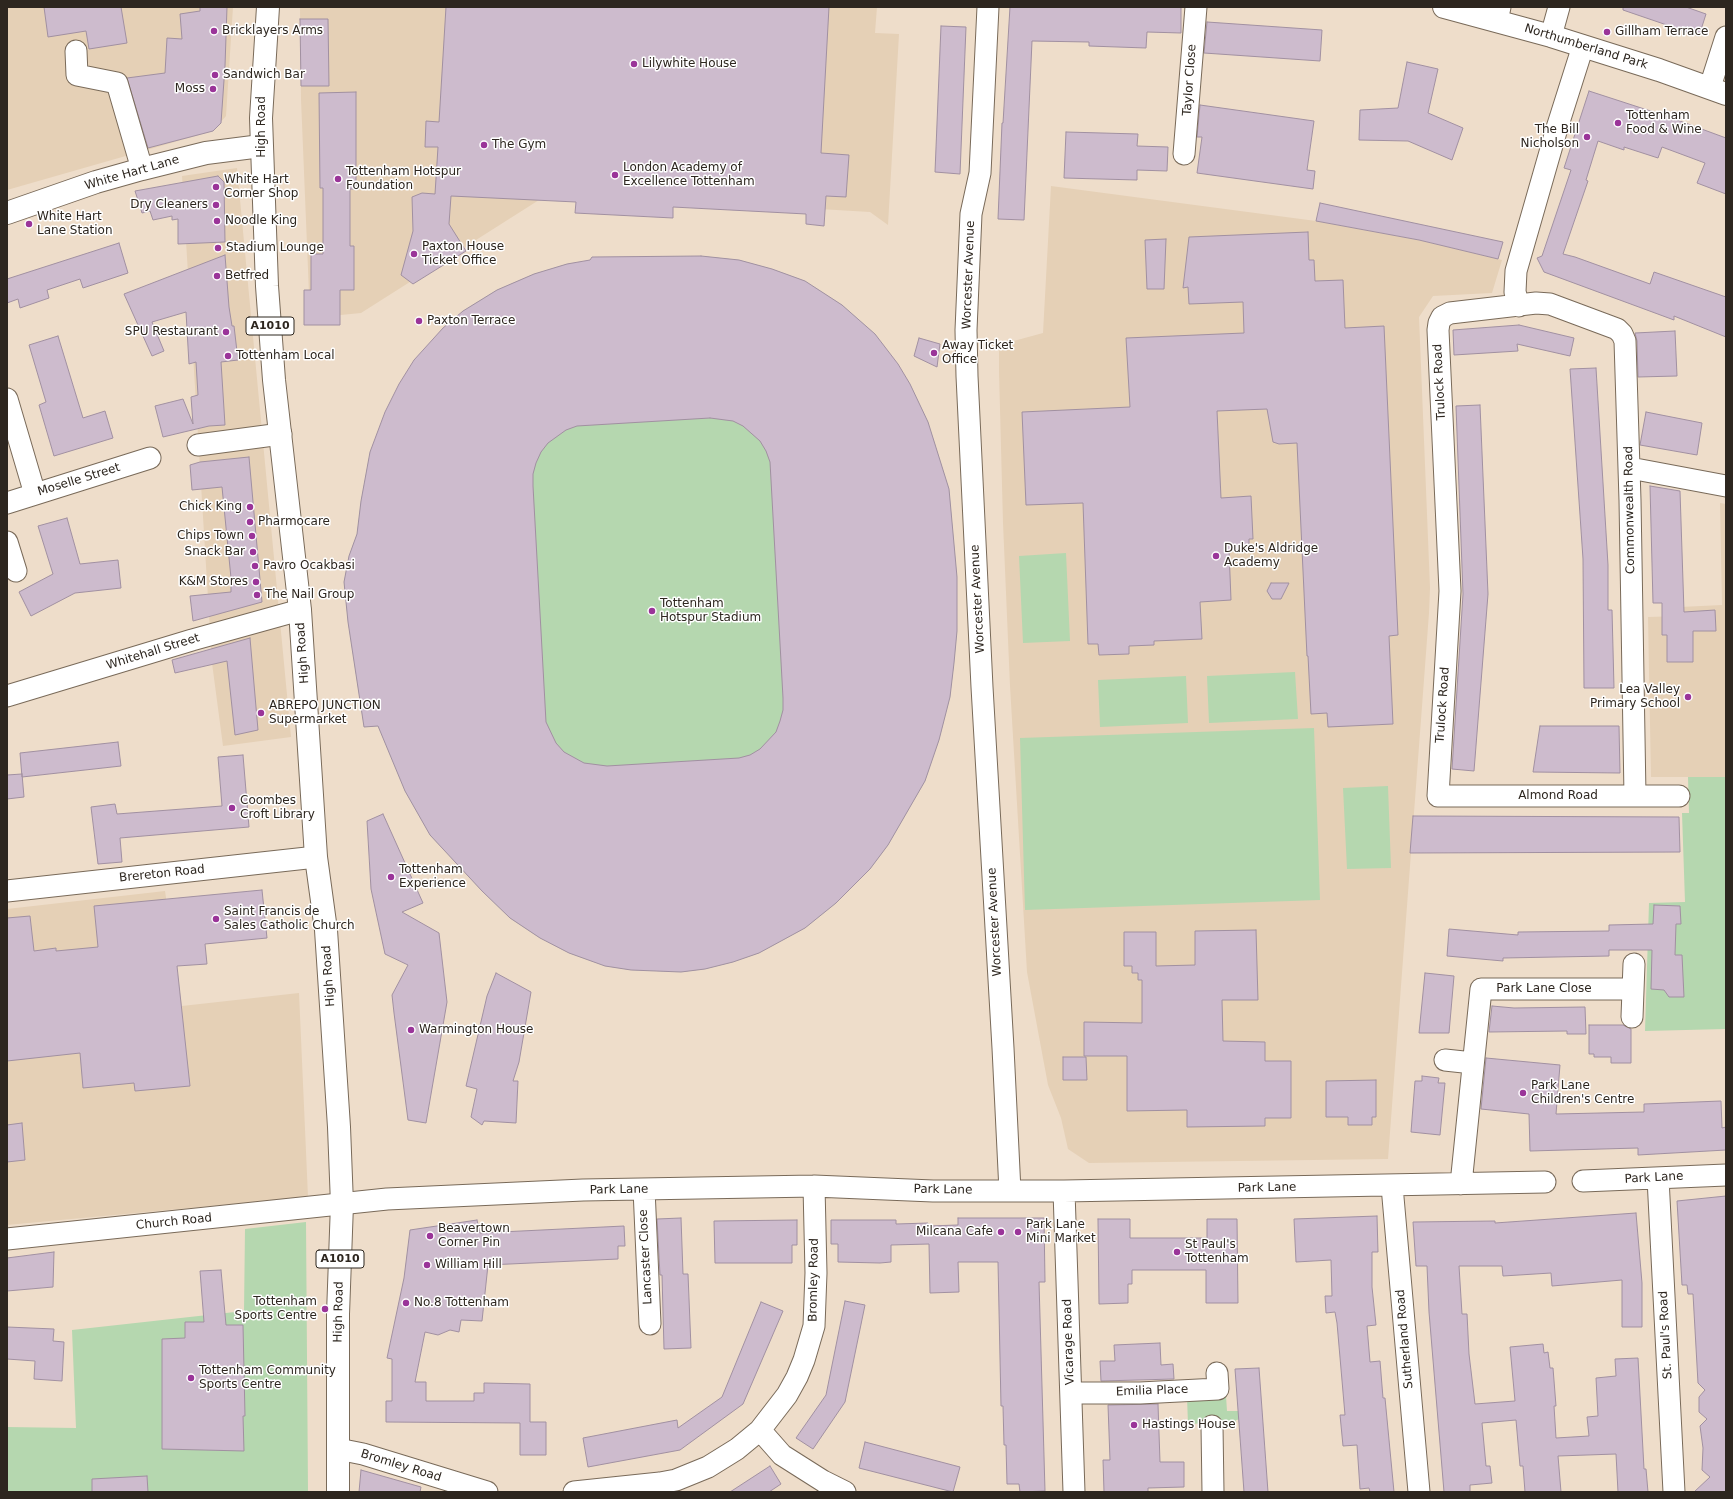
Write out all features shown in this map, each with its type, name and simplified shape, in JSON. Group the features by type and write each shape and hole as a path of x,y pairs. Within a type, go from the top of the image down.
{"main road":[{"name":"High Road","path":"268,7 261,118 268,294 273,367 300,610 316,857 326,938 339,1127 342,1204 338,1314 338,1492"},
{"name":"Northumberland Park","path":"1444,7 1498,14 1551,36 1718,91"},
{"name":"White Hart Lane","path":"7,213 96,182 142,169 206,153 261,146"}],"street":[{"name":"Worcester Avenue","path":"988,7 980,173 971,214 966,330 982,686 1010,1191"},
{"name":"Taylor Close","path":"1184,154 1196,7"},
{"path":"1551,36 1559,7"},
{"path":"1718,91 1726,37"},
{"path":"1519,306 1515,292 1516,271 1557,128 1583,46"},
{"path":"76,51 77,75 118,84 142,169"},
{"name":"Commonwealth Road","path":"1519,306 1536,303 1550,304 1616,329 1622,334 1626,349 1630,468 1635,796"},
{"name":"Trulock Road","path":"1438,796 1450,591 1439,323 1442,317 1450,313 1519,306"},
{"path":"7,399 35,494"},
{"path":"198,445 281,434"},
{"name":"Moselle Street","path":"7,503 150,458"},
{"path":"1630,468 1726,486"},
{"path":"7,542 16,571"},
{"name":"Whitehall Street","path":"7,696 192,640 300,610"},
{"name":"Almond Road","path":"1438,796 1679,796"},
{"name":"Brereton Road","path":"7,891 316,857"},
{"path":"1632,1017 1634,964"},
{"name":"Park Lane Close","path":"1461,1184 1481,988 1633,988"},
{"path":"1446,1060 1473,1063"},
{"name":"Park Lane","path":"1583,1181 1726,1175"},
{"name":"St. Paul's Road","path":"1658,1178 1674,1492"},
{"name":"Park Lane","path":"342,1204 412,1197 644,1189 814,1186 933,1191 1064,1191 1545,1182"},
{"name":"Bromley Road","path":"574,1492 676,1480 708,1467 737,1449 760,1430 787,1394 797,1377 804,1360 814,1326 816,1273 814,1186"},
{"name":"Sutherland Road","path":"1392,1186 1419,1492"},
{"name":"Lancaster Close","path":"644,1189 644,1221 647,1232 650,1324"},
{"name":"Vicarage Road","path":"1064,1191 1074,1492"},
{"name":"Church Road","path":"7,1239 342,1204"},
{"name":"Emilia Place","path":"1071,1393 1218,1389 1217,1373"},
{"path":"1212,1426 1213,1492"},
{"path":"760,1430 782,1455 823,1481 845,1492"},
{"name":"Bromley Road","path":"338,1449 363,1454 486,1492"}],"shaded area":[{"path":"7,7 233,7 226,116 213,131 7,190"},
{"path":"300,7 877,7 875,33 899,34 888,225 870,212 550,193 361,313 310,318 301,99"},
{"path":"237,168 291,737 223,746 212,663 182,176"},
{"name":"Duke's Aldridge Academy","path":"1051,186 1316,221 1419,240 1502,260 1492,293 1433,296 1419,317 1430,588 1388,1159 1089,1163 1068,1149 1061,1118 1048,1085 1027,972 1010,686 1003,523 999,371 999,345 1043,333"},
{"name":"Lea Valley Primary School","path":"1720,503 1726,504 1726,777 1651,777 1648,617 1680,616 1680,607 1722,605"},
{"path":"165,891 182,1006 299,993 308,1197 7,1225 7,909"}],"green space":[{"name":"Tottenham Hotspur Stadium","path":"701,256 739,260 772,269 805,281 842,305 875,334 910,384 928,422 949,489 957,577 957,631 954,663 950,697 939,740 925,781 888,845 870,869 836,903 805,928 759,953 733,962 705,969 681,972 631,970 605,966 569,953 540,938 510,918 482,891 430,835 405,791 378,726 364,727 348,622 344,582 349,556 357,534 361,501 370,452 463,311 497,290 534,274 567,264 625,257"},
{"path":"1066,553 1070,641 1023,643 1019,556"},
{"path":"1295,672 1298,719 1209,723 1207,676"},
{"path":"1186,676 1188,723 1100,727 1098,680"},
{"path":"1314,728 1320,900 1025,910 1020,738"},
{"path":"1688,777 1726,777 1726,1029 1645,1031 1649,903 1685,902 1682,813 1689,813"},
{"path":"1388,786 1391,868 1347,869 1343,788"},
{"name":"Tottenham Community Sports Centre","path":"306,1222 308,1492 7,1492 7,1427 76,1428 72,1330 244,1311 245,1229"},
{"path":"1226,1396 1227,1411 1243,1411 1243,1419 1236,1420 1236,1422 1188,1424 1187,1397"}],"building":[{"path":"44,7 121,7 127,43 89,49 86,31 48,37"},
{"path":"200,7 227,7 221,123 213,131 148,148 127,78 165,73 167,38 182,39 180,14 200,11"},
{"name":"Lilywhite House","path":"446,7 829,7 821,153 849,155 846,197 826,196 824,226 806,224 806,214 673,207 673,218 575,213 576,202 451,196 449,224 466,251 413,284 401,275 413,231 412,197 422,193 435,194 438,147 425,147 426,121 439,122"},
{"path":"1010,7 1181,7 1181,33 1147,32 1146,48 1089,46 1089,42 1032,41 1024,220 998,219 1002,123"},
{"path":"1623,7 1686,7 1706,14 1699,36 1623,10"},
{"path":"300,19 328,19 329,86 301,86"},
{"path":"1207,22 1322,30 1320,61 1204,53"},
{"path":"941,26 966,27 960,174 935,172"},
{"path":"1407,62 1438,69 1428,113 1463,128 1452,160 1408,141 1359,140 1360,110 1398,108"},
{"path":"1589,91 1669,117 1726,138 1726,194 1697,183 1705,163 1662,147 1658,158 1624,147 1624,150 1598,141 1586,180 1588,181 1563,254 1650,284 1654,272 1726,297 1726,337 1674,316 1674,320 1544,272 1537,258 1542,256 1571,170 1564,168"},
{"name":"Tottenham Hotspur Foundation","path":"356,92 356,189 350,189 350,246 354,246 354,290 340,290 340,325 304,325 304,290 311,290 311,254 323,254 323,188 320,188 319,93"},
{"path":"1200,105 1314,121 1307,170 1315,171 1313,189 1197,173 1202,137 1197,137"},
{"path":"1066,132 1138,134 1137,146 1168,147 1167,171 1137,170 1137,180 1064,178"},
{"path":"218,176 224,182 225,242 178,244 178,219 172,220 172,216 153,220 150,211 142,213 135,191"},
{"path":"1320,203 1503,242 1498,259 1419,240 1316,221"},
{"path":"1308,232 1309,260 1314,260 1315,281 1343,280 1345,328 1384,326 1398,635 1389,636 1393,724 1328,727 1327,713 1311,714 1297,443 1279,444 1273,442 1267,409 1217,411 1221,498 1251,496 1253,539 1249,539 1249,549 1229,550 1231,600 1200,602 1202,639 1154,641 1154,645 1129,646 1129,654 1099,655 1098,644 1088,644 1083,503 1026,505 1022,412 1130,407 1126,338 1244,333 1243,302 1189,304 1188,287 1183,288 1189,237"},
{"path":"1166,239 1164,289 1147,289 1145,240"},
{"path":"119,243 128,273 83,288 80,279 47,290 49,298 20,308 18,299 7,303 7,279"},
{"path":"225,255 229,307 232,326 234,326 238,360 221,362 225,425 209,426 163,437 155,406 183,399 193,424 191,397 198,395 196,362 189,364 186,312 152,322 164,351 152,356 124,294"},
{"name":"Tottenham Hotspur Stadium","path":"701,256 739,260 772,269 805,281 842,305 875,334 898,364 910,384 928,422 949,489 957,577 957,631 950,697 939,740 925,781 888,845 870,869 836,903 805,928 759,953 733,962 705,969 681,972 631,970 605,966 569,953 540,938 510,918 482,891 430,835 405,791 378,726 364,727 348,622 344,582 349,556 357,534 361,501 370,452 385,412 399,384 414,360 443,328 463,311 497,290 534,274 567,264 590,260 592,257","holes":["710,418 733,421 743,426 760,441 770,462 783,698 783,710 776,732 760,749 750,755 739,758 607,766 584,763 564,752 556,743 546,722 533,486 533,474 536,463 541,452 548,443 566,430 577,426"]},
{"path":"1519,325 1574,338 1570,356 1517,344 1518,351 1454,355 1453,330"},
{"path":"1675,331 1677,376 1638,377 1637,341 1635,333"},
{"path":"58,336 83,418 105,411 113,438 54,456 39,405 46,402 29,345"},
{"path":"919,338 940,344 937,367 914,356"},
{"path":"1596,368 1608,565 1608,610 1612,610 1614,688 1584,688 1583,559 1570,369"},
{"path":"1480,405 1488,594 1474,771 1452,769 1463,594 1456,406"},
{"path":"1646,412 1702,423 1697,455 1640,445"},
{"path":"249,457 262,602 193,621 190,596 231,592 231,578 222,487 192,490 190,465 200,462"},
{"path":"1650,486 1680,491 1684,612 1715,610 1716,631 1693,631 1693,662 1667,662 1667,635 1662,635 1662,603 1653,603"},
{"path":"67,518 80,564 118,560 121,588 75,593 31,616 19,592 53,574 38,526"},
{"path":"1271,583 1289,583 1281,599 1272,599 1267,591"},
{"path":"250,638 258,730 235,735 227,661 175,673 172,660"},
{"path":"1540,726 1619,726 1620,773 1533,772"},
{"path":"118,742 121,766 22,777 20,753"},
{"path":"243,755 249,827 120,838 122,862 98,864 91,807 115,804 117,814 222,806 218,757"},
{"path":"22,774 24,797 7,799 7,775"},
{"path":"383,814 423,903 402,912 439,933 447,1002 426,1123 408,1120 394,1013 392,995 408,965 385,954 371,889 367,821"},
{"path":"1413,816 1679,817 1680,852 1410,853"},
{"path":"262,890 267,938 205,944 207,964 177,966 190,1086 135,1091 134,1083 83,1088 80,1053 7,1061 7,918 30,916 34,951 56,948 56,951 98,947 94,906"},
{"path":"1654,905 1680,906 1681,924 1676,924 1675,955 1682,955 1684,997 1669,997 1664,990 1651,989 1652,950 1609,950 1609,956 1503,958 1503,961 1447,956 1449,929 1518,935 1518,932 1609,931 1609,925 1653,924"},
{"path":"1256,930 1258,1000 1222,1000 1223,1041 1265,1042 1265,1061 1291,1061 1291,1118 1265,1118 1265,1126 1187,1127 1187,1110 1127,1111 1127,1056 1084,1056 1084,1022 1142,1023 1142,980 1138,980 1138,973 1132,973 1132,966 1124,966 1124,932 1156,932 1156,966 1195,965 1195,931"},
{"path":"496,973 531,992 519,1062 513,1081 518,1081 516,1123 484,1121 482,1125 471,1117 477,1089 466,1086 487,996"},
{"path":"1425,973 1454,976 1449,1033 1419,1033"},
{"path":"1492,1006 1514,1008 1585,1007 1586,1034 1567,1034 1567,1031 1489,1032"},
{"path":"1589,1025 1623,1025 1631,1029 1631,1063 1611,1063 1611,1057 1594,1057 1594,1054 1589,1054"},
{"path":"1063,1057 1086,1057 1087,1080 1063,1080"},
{"path":"1486,1058 1560,1065 1556,1114 1644,1112 1644,1104 1721,1101 1722,1128 1726,1127 1726,1150 1638,1155 1638,1148 1530,1151 1529,1114 1481,1109"},
{"path":"1422,1076 1439,1078 1438,1083 1445,1083 1440,1135 1411,1132 1415,1081 1422,1081"},
{"path":"1376,1080 1376,1117 1372,1117 1372,1125 1348,1125 1348,1117 1326,1117 1326,1081"},
{"path":"22,1123 25,1160 7,1162 7,1125"},
{"path":"1726,1196 1726,1492 1694,1492 1710,1477 1702,1470 1703,1448 1700,1426 1707,1419 1699,1412 1699,1397 1705,1390 1698,1383 1693,1294 1688,1294 1687,1285 1682,1285 1677,1201"},
{"path":"1636,1213 1642,1283 1642,1327 1622,1327 1622,1280 1552,1286 1551,1273 1503,1276 1502,1266 1459,1266 1462,1314 1467,1314 1469,1354 1475,1404 1515,1401 1510,1347 1543,1344 1544,1353 1548,1352 1550,1368 1553,1368 1556,1406 1554,1406 1556,1438 1589,1436 1587,1417 1598,1416 1596,1378 1616,1376 1615,1359 1638,1358 1644,1469 1646,1469 1648,1492 1618,1492 1616,1454 1558,1456 1561,1492 1525,1492 1523,1466 1520,1466 1516,1420 1482,1423 1486,1466 1490,1466 1492,1483 1470,1485 1470,1492 1444,1492 1429,1312 1427,1266 1416,1266 1413,1222 1495,1221 1495,1223"},
{"path":"1377,1216 1378,1252 1372,1252 1372,1287 1376,1325 1367,1326 1370,1362 1380,1361 1394,1492 1370,1492 1369,1488 1360,1489 1357,1445 1343,1446 1340,1415 1345,1415 1337,1323 1335,1312 1326,1313 1325,1296 1332,1296 1331,1260 1296,1262 1294,1219"},
{"path":"681,1218 683,1274 688,1274 691,1348 664,1349 662,1275 660,1275 657,1219"},
{"path":"958,1218 1044,1218 1045,1282 1039,1282 1045,1491 1020,1492 1019,1484 1007,1484 1003,1406 1001,1406 998,1262 958,1262 959,1292 930,1293 929,1244 891,1245 891,1262 880,1263 838,1262 838,1244 831,1244 831,1220 896,1220 896,1224 928,1223 928,1226 958,1225"},
{"name":"St Paul's Tottenham","path":"1098,1219 1130,1219 1130,1238 1207,1238 1207,1219 1237,1219 1238,1303 1206,1303 1206,1270 1132,1270 1132,1284 1128,1284 1128,1303 1099,1304"},
{"path":"477,1220 480,1233 624,1226 625,1246 618,1246 618,1259 488,1265 482,1321 461,1320 459,1332 450,1330 438,1335 425,1332 415,1382 426,1382 426,1401 474,1401 474,1393 484,1393 484,1383 530,1384 530,1422 546,1422 546,1455 520,1455 520,1423 386,1422 386,1401 392,1401 392,1359 387,1358 404,1278 410,1230"},
{"path":"797,1220 797,1245 792,1245 792,1263 715,1263 714,1221"},
{"path":"54,1252 53,1287 7,1291 7,1258"},
{"path":"221,1270 226,1325 243,1325 245,1416 243,1416 244,1451 162,1449 162,1339 185,1338 185,1322 204,1322 200,1271"},
{"path":"845,1301 865,1305 845,1402 813,1449 796,1438 826,1395"},
{"path":"761,1302 783,1311 743,1404 680,1450 588,1467 583,1438 677,1420 678,1428 722,1397"},
{"path":"7,1327 54,1329 53,1341 64,1342 62,1381 34,1379 35,1361 7,1359"},
{"path":"1160,1343 1161,1365 1173,1364 1174,1379 1101,1381 1100,1361 1115,1361 1114,1345"},
{"path":"1259,1368 1268,1492 1244,1492 1235,1369"},
{"path":"1158,1404 1160,1462 1184,1462 1184,1487 1148,1488 1148,1492 1104,1492 1103,1460 1110,1460 1108,1405"},
{"path":"865,1442 960,1467 953,1492 859,1468"},
{"path":"770,1466 781,1484 769,1492 730,1492"},
{"path":"361,1470 421,1487 420,1492 359,1492"},
{"path":"147,1476 148,1492 92,1492 92,1479"}],"place":[{"name":"Bricklayers Arms","path":"214,31"},
{"name":"Gillham Terrace","path":"1607,32"},
{"name":"Lilywhite House","path":"634,64"},
{"name":"Sandwich Bar","path":"215,75"},
{"name":"Moss","path":"213,89"},
{"name":"Tottenham Food & Wine","path":"1618,123"},
{"name":"The Bill Nicholson","path":"1587,137"},
{"name":"The Gym","path":"484,145"},
{"name":"London Academy of Excellence Tottenham","path":"615,175"},
{"name":"Tottenham Hotspur Foundation","path":"338,179"},
{"name":"White Hart Corner Shop","path":"216,187"},
{"name":"Dry Cleaners","path":"216,205"},
{"name":"Noodle King","path":"217,221"},
{"name":"White Hart Lane Station","path":"29,224"},
{"name":"Stadium Lounge","path":"218,248"},
{"name":"Paxton House Ticket Office","path":"414,254"},
{"name":"Betfred","path":"217,276"},
{"name":"Paxton Terrace","path":"419,321"},
{"name":"SPU Restaurant","path":"226,332"},
{"name":"Away Ticket Office","path":"934,353"},
{"name":"Tottenham Local","path":"228,356"},
{"name":"Chick King","path":"250,507"},
{"name":"Pharmocare","path":"250,522"},
{"name":"Chips Town","path":"252,536"},
{"name":"Snack Bar","path":"253,552"},
{"name":"Duke's Aldridge Academy","path":"1216,556"},
{"name":"Pavro Ocakbasi","path":"255,566"},
{"name":"K&M Stores","path":"256,582"},
{"name":"The Nail Group","path":"257,595"},
{"name":"Tottenham Hotspur Stadium","path":"652,611"},
{"name":"Lea Valley Primary School","path":"1688,697"},
{"name":"ABREPO JUNCTION Supermarket","path":"261,713"},
{"name":"Coombes Croft Library","path":"232,808"},
{"name":"Tottenham Experience","path":"391,877"},
{"name":"Saint Francis de Sales Catholic Church","path":"216,919"},
{"name":"Warmington House","path":"411,1030"},
{"name":"Park Lane Children's Centre","path":"1523,1093"},
{"name":"Milcana Cafe","path":"1001,1232"},
{"name":"Park Lane Mini Market","path":"1018,1232"},
{"name":"Beavertown Corner Pin","path":"430,1236"},
{"name":"St Paul's Tottenham","path":"1177,1252"},
{"name":"William Hill","path":"427,1265"},
{"name":"No.8 Tottenham","path":"406,1303"},
{"name":"Tottenham Sports Centre","path":"325,1309"},
{"name":"Tottenham Community Sports Centre","path":"191,1378"},
{"name":"Hastings House","path":"1134,1425"}]}
